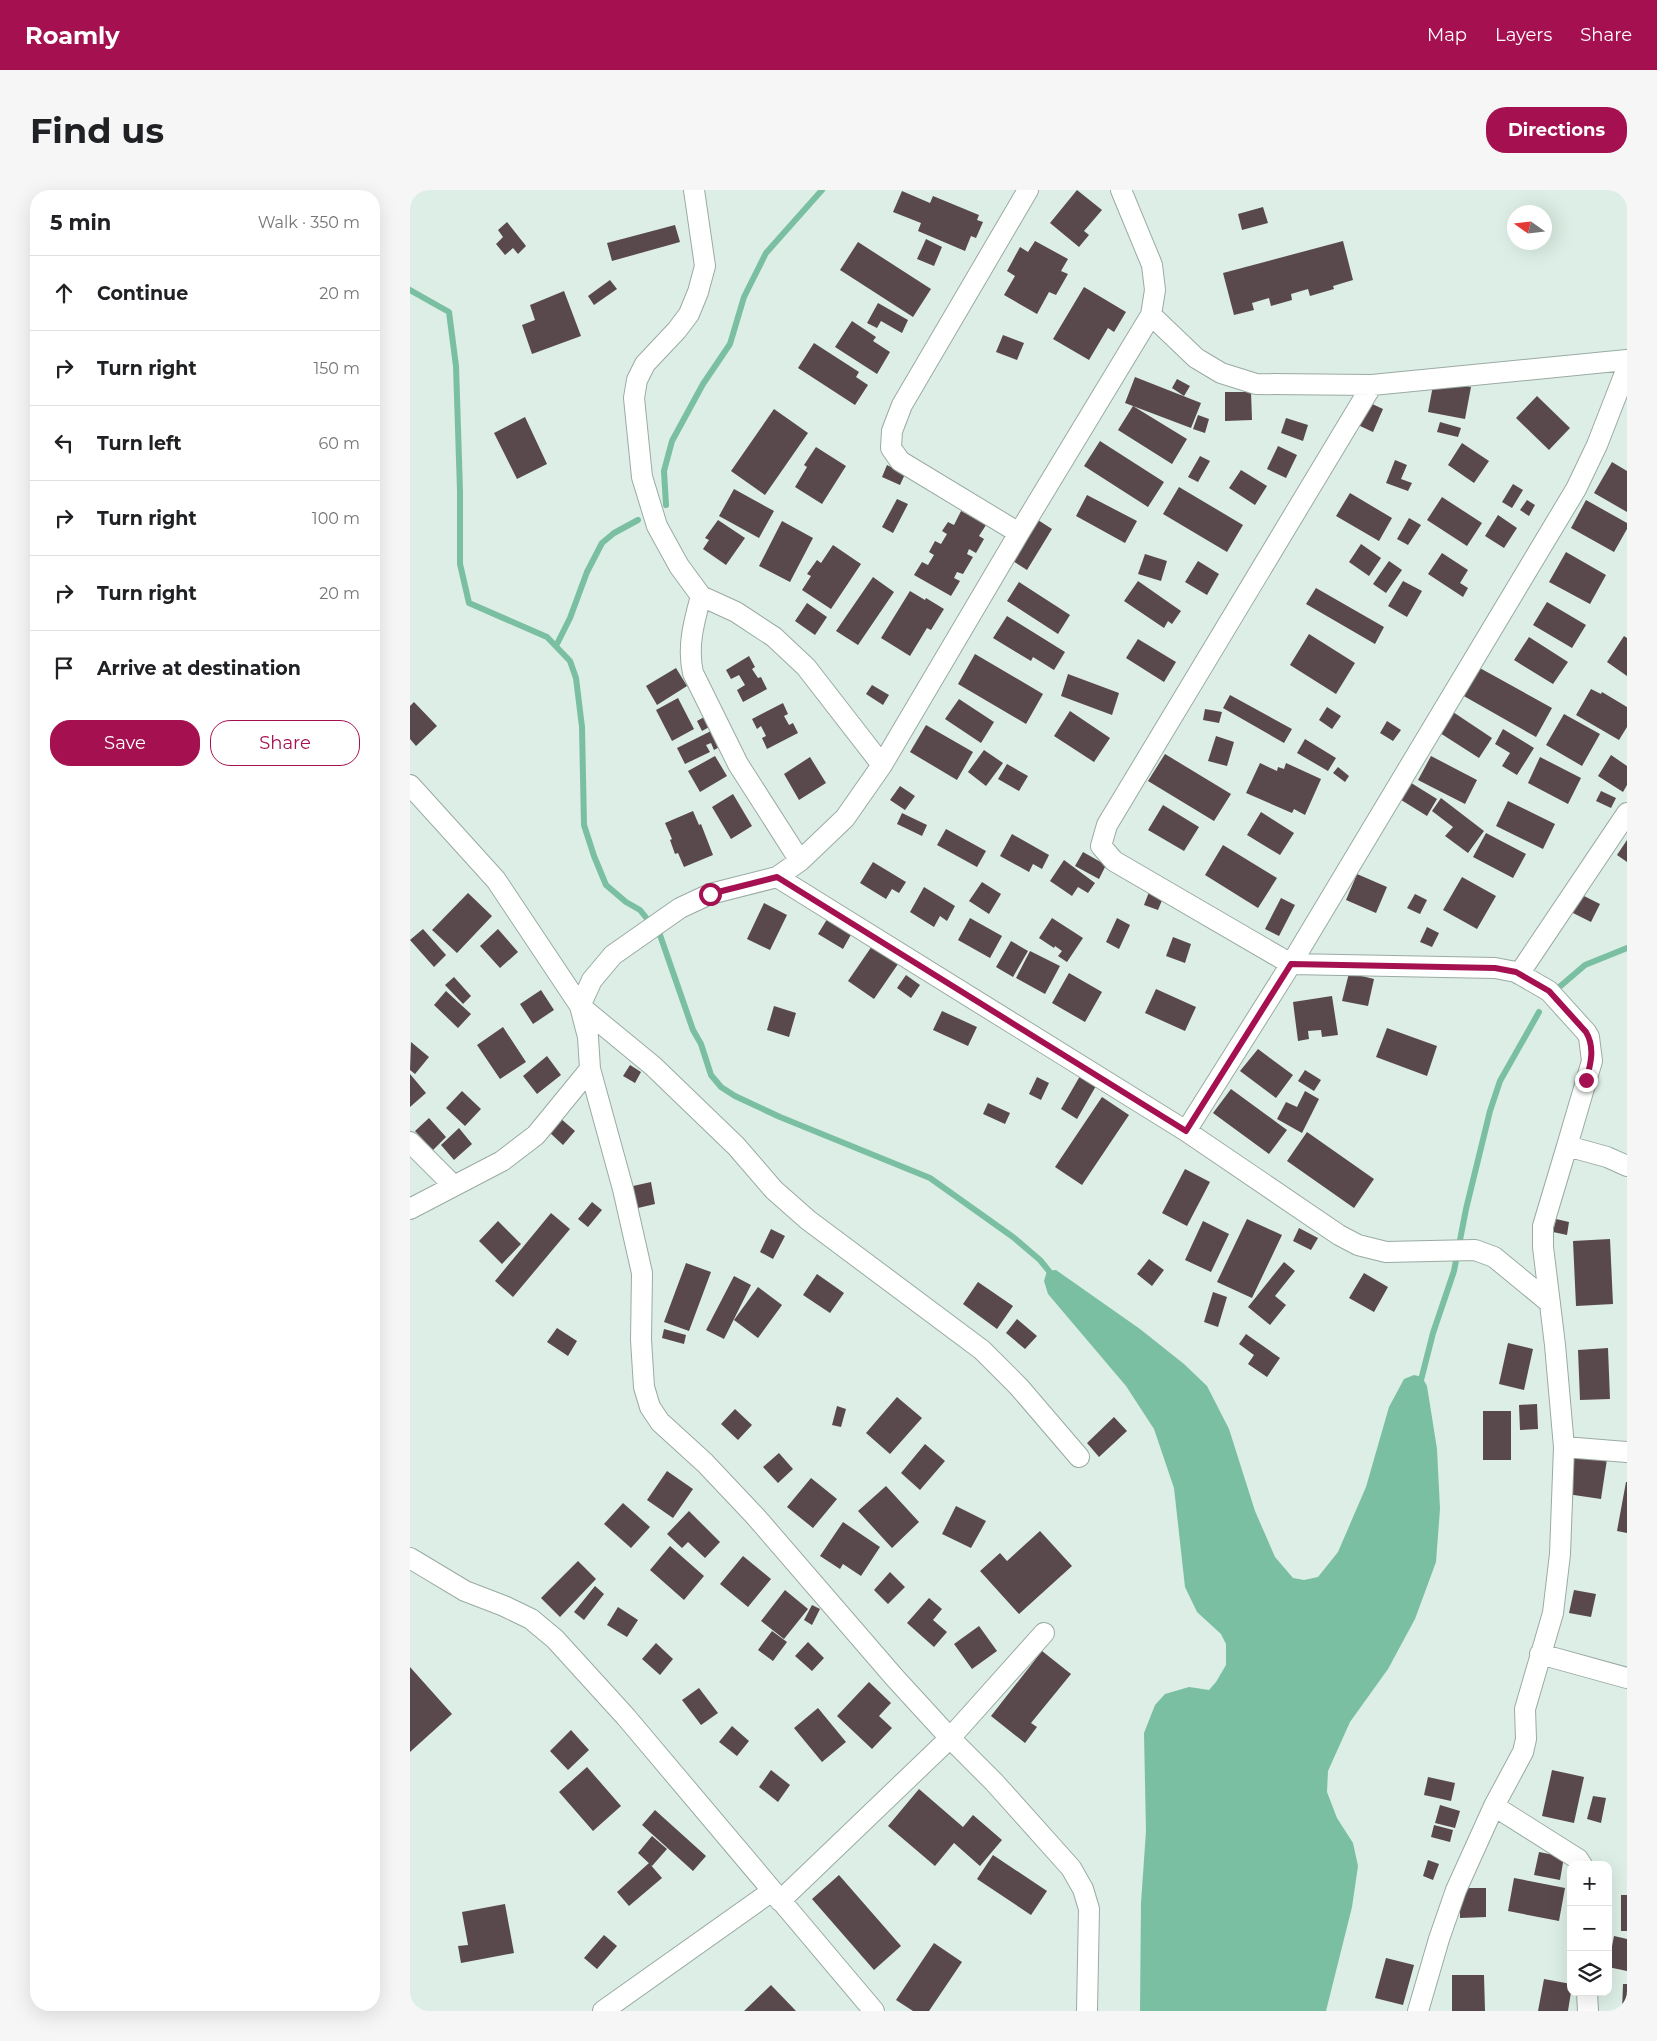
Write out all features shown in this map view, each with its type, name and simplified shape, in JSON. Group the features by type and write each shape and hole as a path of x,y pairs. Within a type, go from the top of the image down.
{"street":[{"path":"694,190 705,266 698,292 689,314 677,330 645,364 637,380 634,398 642,477 657,526 679,566 701,596 736,612 774,637 806,667 882,765"},
{"path":"1019,533 900,461 891,448 892,431 902,405 1028,190"},
{"path":"1086,2011 1089,1909 1083,1889 1071,1868 994,1782 950,1738 895,1678 756,1516 705,1463 660,1422 650,1407 644,1387 641,1340 642,1273 632,1225 590,1069 588,1036 580,1006 592,980 613,955 680,908 710,894 777,877 800,861 845,818 882,765 1151,315 1155,290 1152,265 1121,190"},
{"path":"1151,315 1196,358 1221,373 1256,384 1372,385 1627,360"},
{"path":"1186,1131 1291,964 1576,489 1627,368"},
{"path":"1372,385 1108,825 1101,846 1114,861 1291,964 1495,968 1519,974 1549,991 1589,1037 1592,1061 1543,1226 1543,1247 1564,1447 1560,1554 1553,1613 1525,1709 1526,1738 1523,1752 1494,1806 1456,1890 1439,1939 1418,2011"},
{"path":"701,596 690,638 689,658 693,673 738,764 800,861"},
{"path":"410,784 496,880 580,1006 653,1066 736,1146 774,1190 808,1220 982,1350 1019,1387 1079,1457"},
{"path":"1519,974 1627,813"},
{"path":"777,877 1186,1131 1339,1235 1358,1245 1386,1252 1475,1250 1494,1257 1550,1303"},
{"path":"410,1209 502,1161 536,1136 590,1069"},
{"path":"410,1142 453,1185"},
{"path":"1567,1146 1608,1158 1627,1166"},
{"path":"1564,1447 1627,1452"},
{"path":"410,1558 465,1591 531,1619 555,1639 632,1724 874,2011"},
{"path":"603,2011 776,1896 950,1738 1044,1633"},
{"path":"1540,1654 1627,1678"},
{"path":"1494,1806 1578,1858 1580,1861"},
{"path":"1587,1996 1588,2011"}],"shaded area":[{"path":"1056,1270 1140,1329 1184,1364 1207,1386 1229,1429 1255,1511 1275,1557 1293,1578 1304,1580 1318,1577 1338,1552 1366,1487 1389,1407 1404,1379 1414,1375 1422,1377 1427,1386 1437,1449 1440,1509 1436,1562 1415,1619 1388,1669 1350,1722 1328,1771 1327,1792 1337,1818 1353,1843 1358,1866 1352,1907 1326,2011 1140,2011 1141,1903 1146,1831 1144,1733 1155,1705 1165,1694 1189,1687 1209,1690 1226,1665 1226,1644 1221,1634 1197,1612 1185,1587 1174,1488 1154,1429 1126,1386 1048,1294 1044,1281 1047,1271"}],"building":[{"path":"1077,190 1102,210 1084,231 1089,235 1079,247 1050,223"},
{"path":"902,191 930,203 933,196 979,215 977,220 983,222 976,238 971,236 965,251 918,231 921,223 893,212"},
{"path":"1263,207 1268,223 1242,230 1238,214"},
{"path":"507,222 526,246 518,254 513,248 505,255 496,244 503,237 498,230"},
{"path":"675,225 680,242 612,261 607,243"},
{"path":"926,239 942,247 934,266 917,259"},
{"path":"1035,241 1068,259 1061,271 1068,274 1056,295 1049,292 1037,314 1004,295 1015,276 1007,271 1020,247 1028,252"},
{"path":"1343,241 1353,280 1333,286 1334,289 1310,296 1308,289 1291,294 1292,300 1271,306 1269,298 1252,303 1254,310 1234,315 1223,273"},
{"path":"858,242 931,289 913,317 840,270"},
{"path":"610,280 617,289 594,305 588,296"},
{"path":"1084,287 1126,312 1114,332 1108,328 1089,360 1053,339"},
{"path":"564,291 581,336 532,354 522,325 535,320 530,305"},
{"path":"878,303 908,320 902,333 881,321 877,328 867,323"},
{"path":"852,321 876,337 873,341 890,352 877,374 835,347"},
{"path":"1003,335 1024,343 1017,360 996,352"},
{"path":"814,343 859,372 856,377 868,385 855,405 798,368"},
{"path":"1135,377 1201,403 1191,428 1125,403"},
{"path":"1177,379 1190,386 1184,396 1172,388"},
{"path":"1434,380 1471,387 1465,419 1428,412"},
{"path":"1225,392 1251,392 1252,420 1225,421"},
{"path":"1537,396 1570,428 1549,450 1516,418"},
{"path":"1368,402 1383,409 1373,432 1358,425"},
{"path":"1133,406 1187,439 1172,464 1118,430"},
{"path":"774,409 808,433 765,495 731,471"},
{"path":"1198,415 1209,419 1205,433 1193,429"},
{"path":"525,417 547,464 517,479 494,433"},
{"path":"1286,418 1308,425 1303,441 1281,433"},
{"path":"1440,422 1461,428 1458,437 1437,432"},
{"path":"1100,441 1164,482 1148,507 1084,466"},
{"path":"1462,443 1489,461 1474,483 1448,465"},
{"path":"1278,446 1297,455 1286,478 1267,469"},
{"path":"816,447 846,466 822,504 795,487 807,467 804,465"},
{"path":"1200,456 1210,461 1198,482 1188,477"},
{"path":"1395,460 1407,465 1401,479 1412,483 1408,491 1386,483"},
{"path":"1612,462 1627,471 1627,512 1594,493"},
{"path":"887,465 905,474 900,485 882,477"},
{"path":"1241,470 1267,486 1255,505 1229,488"},
{"path":"1513,484 1523,490 1512,508 1502,502"},
{"path":"1179,487 1243,525 1227,552 1163,514"},
{"path":"734,489 774,511 759,538 719,516"},
{"path":"1350,493 1392,518 1379,541 1336,516"},
{"path":"1087,495 1137,521 1125,543 1076,516"},
{"path":"1442,497 1482,523 1467,546 1427,520"},
{"path":"897,499 908,504 893,533 882,527"},
{"path":"1527,500 1535,505 1529,516 1520,510"},
{"path":"1586,500 1627,523 1627,529 1614,552 1571,528"},
{"path":"961,511 986,525 979,536 984,539 976,553 969,549 967,554 973,557 963,574 957,572 954,578 960,581 951,596 914,575 922,562 928,565 934,555 929,552 935,541 941,544 947,534 942,531 948,522 954,525"},
{"path":"1498,515 1517,528 1504,548 1485,536"},
{"path":"1409,518 1421,525 1408,545 1397,539"},
{"path":"718,520 745,538 726,565 703,549 709,540 705,538"},
{"path":"1038,520 1052,529 1027,570 1013,561"},
{"path":"782,521 813,538 790,582 759,566"},
{"path":"1361,544 1381,558 1369,576 1349,562"},
{"path":"833,545 861,564 831,609 802,590 811,576 807,574 817,560 821,563"},
{"path":"1566,552 1606,575 1590,604 1549,582"},
{"path":"1442,553 1468,570 1460,583 1468,588 1463,597 1428,574"},
{"path":"1145,554 1167,561 1161,581 1138,574"},
{"path":"1198,561 1219,574 1207,595 1185,582"},
{"path":"1389,561 1402,570 1386,593 1373,584"},
{"path":"873,577 894,592 858,645 836,631"},
{"path":"1138,581 1181,611 1172,624 1168,621 1164,628 1124,601"},
{"path":"1403,581 1422,591 1407,617 1388,606"},
{"path":"1019,582 1070,615 1058,634 1007,601"},
{"path":"1316,588 1384,627 1375,644 1306,604"},
{"path":"910,591 944,609 931,630 927,628 910,656 881,638"},
{"path":"1547,602 1586,625 1572,648 1533,625"},
{"path":"807,603 827,617 815,635 795,621"},
{"path":"1007,616 1065,652 1054,670 1033,657 1031,661 993,638"},
{"path":"1309,634 1355,663 1336,694 1290,665"},
{"path":"1624,636 1627,638 1627,676 1607,662"},
{"path":"1529,637 1568,662 1553,684 1514,660"},
{"path":"1138,639 1176,662 1164,682 1126,658"},
{"path":"975,654 1043,694 1026,724 958,684"},
{"path":"749,656 755,667 752,669 758,678 761,677 767,689 743,702 737,690 745,685 739,675 731,679 726,670"},
{"path":"1478,667 1552,708 1536,737 1462,695"},
{"path":"676,668 687,686 657,705 646,686"},
{"path":"1068,674 1119,693 1112,715 1061,696"},
{"path":"872,685 889,695 883,705 866,694"},
{"path":"1591,689 1601,694 1602,692 1627,707 1627,727 1619,740 1576,715"},
{"path":"1230,695 1292,729 1284,743 1223,708"},
{"path":"678,698 694,729 672,741 656,710"},
{"path":"959,699 994,722 981,743 945,719"},
{"path":"414,702 437,726 416,746 410,739 410,706"},
{"path":"783,703 788,714 784,716 789,725 793,723 798,733 767,749 762,738 766,736 761,726 757,729 752,719"},
{"path":"1327,707 1341,716 1332,729 1319,720"},
{"path":"1205,709 1222,712 1219,723 1203,720"},
{"path":"1070,711 1110,738 1094,762 1054,736"},
{"path":"1453,712 1492,738 1479,758 1440,733"},
{"path":"1564,714 1600,734 1582,766 1546,745"},
{"path":"706,716 711,726 702,731 697,721"},
{"path":"1387,721 1401,730 1393,741 1380,733"},
{"path":"926,725 973,752 957,780 910,752"},
{"path":"715,729 723,745 714,750 711,743 706,745 710,752 685,764 677,748"},
{"path":"1503,729 1534,748 1517,775 1502,766 1510,753 1495,744"},
{"path":"1216,736 1234,742 1227,766 1208,761"},
{"path":"1305,739 1336,758 1328,771 1297,753"},
{"path":"984,750 1003,763 986,786 968,772"},
{"path":"1165,754 1231,794 1214,821 1148,781"},
{"path":"1611,755 1627,766 1627,785 1623,792 1598,776"},
{"path":"715,756 727,776 700,792 688,771"},
{"path":"1431,756 1477,780 1465,804 1418,780"},
{"path":"810,757 826,783 799,800 784,774"},
{"path":"1540,757 1581,778 1568,804 1528,783"},
{"path":"1260,763 1277,771 1278,767 1284,769 1286,763 1321,779 1305,815 1294,809 1292,813 1246,793"},
{"path":"1007,764 1028,776 1019,791 998,779"},
{"path":"1338,767 1349,776 1345,782 1333,773"},
{"path":"1408,781 1437,799 1427,816 1398,798"},
{"path":"900,786 915,796 905,810 890,800"},
{"path":"1601,791 1616,798 1611,808 1596,801"},
{"path":"733,794 752,826 731,839 712,807"},
{"path":"1441,798 1484,831 1468,853 1445,836 1453,827 1432,811"},
{"path":"1508,801 1555,824 1543,849 1496,826"},
{"path":"1163,805 1199,827 1184,851 1148,830"},
{"path":"693,811 699,825 701,824 713,855 684,867 678,853 675,854 670,840 672,839 665,823"},
{"path":"1261,812 1294,833 1280,855 1247,835"},
{"path":"902,813 927,825 922,836 897,824"},
{"path":"946,829 986,851 977,867 937,845"},
{"path":"1486,833 1526,854 1513,878 1473,857"},
{"path":"1012,834 1049,855 1042,869 1033,864 1029,872 1000,856"},
{"path":"1627,840 1627,862 1617,855"},
{"path":"1223,845 1277,878 1258,908 1205,875"},
{"path":"1083,852 1106,865 1099,879 1075,866"},
{"path":"1064,860 1095,883 1088,893 1078,887 1072,896 1050,881"},
{"path":"873,862 906,882 899,893 892,889 886,899 860,883"},
{"path":"1357,874 1387,887 1376,913 1346,900"},
{"path":"1462,877 1496,896 1477,929 1443,910"},
{"path":"982,882 1001,894 989,914 969,901"},
{"path":"924,887 955,906 947,921 940,916 934,927 910,912"},
{"path":"1149,892 1163,898 1158,910 1144,905"},
{"path":"468,893 492,916 457,953 432,930"},
{"path":"1415,894 1427,900 1420,914 1407,908"},
{"path":"1580,894 1600,904 1591,922 1571,912"},
{"path":"1281,898 1295,905 1279,936 1265,929"},
{"path":"764,903 787,915 770,950 747,939"},
{"path":"829,916 853,931 843,949 818,934"},
{"path":"970,918 1002,936 990,958 958,940"},
{"path":"1052,918 1083,938 1067,962 1058,956 1062,951 1039,938"},
{"path":"1117,918 1130,925 1119,949 1106,942"},
{"path":"1427,927 1439,933 1432,947 1420,942"},
{"path":"423,929 446,955 434,967 410,940"},
{"path":"498,929 518,952 500,968 480,946"},
{"path":"1173,937 1191,944 1185,963 1166,956"},
{"path":"1011,941 1028,951 1013,977 996,967"},
{"path":"872,946 898,964 874,999 848,981"},
{"path":"1030,951 1060,966 1045,994 1016,978"},
{"path":"1069,973 1102,992 1085,1022 1052,1003"},
{"path":"1349,973 1374,979 1368,1006 1342,1001"},
{"path":"906,975 920,985 911,998 897,988"},
{"path":"454,977 471,996 463,1004 445,985"},
{"path":"1156,989 1196,1007 1185,1031 1145,1013"},
{"path":"541,990 554,1010 533,1024 520,1004"},
{"path":"446,991 471,1014 458,1028 434,1005"},
{"path":"1332,996 1338,1035 1322,1037 1321,1030 1308,1031 1309,1039 1298,1041 1293,1002"},
{"path":"774,1006 796,1013 789,1037 767,1030"},
{"path":"942,1011 977,1027 968,1046 933,1030"},
{"path":"503,1027 526,1062 500,1079 477,1045"},
{"path":"1387,1028 1437,1046 1427,1076 1376,1057"},
{"path":"411,1042 429,1057 415,1074 410,1070"},
{"path":"1258,1049 1293,1075 1276,1098 1240,1071"},
{"path":"547,1056 561,1075 537,1094 523,1076"},
{"path":"630,1065 641,1072 635,1083 623,1076"},
{"path":"1305,1070 1321,1080 1314,1091 1298,1081"},
{"path":"410,1074 426,1093 410,1107"},
{"path":"1080,1076 1096,1086 1077,1119 1061,1109"},
{"path":"1037,1077 1049,1083 1041,1100 1029,1094"},
{"path":"1231,1089 1287,1130 1269,1154 1213,1113"},
{"path":"462,1091 481,1109 465,1126 446,1108"},
{"path":"1305,1091 1319,1099 1302,1133 1277,1119 1286,1102 1297,1107"},
{"path":"1102,1097 1129,1115 1082,1185 1055,1167"},
{"path":"988,1103 1010,1113 1005,1124 983,1114"},
{"path":"429,1118 446,1137 433,1150 415,1131"},
{"path":"560,1118 575,1131 563,1145 548,1131"},
{"path":"459,1128 472,1144 454,1160 441,1145"},
{"path":"1307,1132 1374,1179 1354,1208 1287,1161"},
{"path":"1185,1169 1210,1182 1187,1226 1162,1213"},
{"path":"651,1182 655,1204 638,1208 633,1186"},
{"path":"592,1202 602,1210 588,1227 578,1219"},
{"path":"551,1213 570,1229 513,1297 495,1281"},
{"path":"1247,1219 1282,1235 1252,1298 1217,1282"},
{"path":"1556,1219 1569,1222 1567,1235 1553,1232"},
{"path":"498,1221 521,1244 502,1264 479,1241"},
{"path":"1203,1221 1229,1234 1211,1272 1185,1260"},
{"path":"1299,1228 1318,1238 1311,1250 1293,1241"},
{"path":"771,1229 785,1236 773,1259 760,1252"},
{"path":"1610,1239 1613,1304 1576,1306 1573,1241"},
{"path":"1149,1259 1164,1270 1152,1286 1137,1274"},
{"path":"1284,1262 1295,1271 1275,1296 1286,1305 1270,1325 1248,1307"},
{"path":"686,1263 711,1272 689,1331 664,1322"},
{"path":"1364,1273 1388,1287 1374,1312 1349,1298"},
{"path":"817,1274 844,1293 830,1313 803,1295"},
{"path":"734,1276 751,1285 724,1339 706,1330"},
{"path":"978,1282 1013,1306 997,1329 963,1304"},
{"path":"758,1287 782,1305 758,1338 734,1320"},
{"path":"1213,1292 1227,1297 1218,1327 1204,1322"},
{"path":"1017,1319 1037,1336 1025,1349 1006,1333"},
{"path":"557,1328 577,1341 568,1356 547,1342"},
{"path":"664,1329 686,1335 684,1344 662,1338"},
{"path":"1246,1334 1280,1358 1267,1377 1248,1364 1254,1355 1239,1344"},
{"path":"1508,1343 1533,1349 1524,1390 1499,1384"},
{"path":"1608,1348 1610,1399 1580,1400 1578,1350"},
{"path":"897,1397 922,1418 890,1454 866,1433"},
{"path":"1537,1404 1538,1429 1520,1430 1519,1405"},
{"path":"837,1406 846,1409 841,1427 832,1425"},
{"path":"735,1409 752,1425 738,1440 721,1424"},
{"path":"1483,1411 1511,1411 1511,1460 1483,1460"},
{"path":"1114,1417 1127,1431 1099,1457 1087,1443"},
{"path":"925,1444 945,1461 920,1490 901,1473"},
{"path":"779,1453 793,1469 778,1483 763,1467"},
{"path":"1572,1454 1607,1459 1601,1499 1567,1494"},
{"path":"667,1471 693,1489 673,1518 647,1500"},
{"path":"811,1478 837,1499 813,1528 787,1507"},
{"path":"1627,1482 1627,1533 1617,1531"},
{"path":"886,1486 919,1522 892,1548 858,1511"},
{"path":"623,1503 650,1527 631,1548 604,1524"},
{"path":"956,1506 986,1521 971,1548 942,1534"},
{"path":"689,1511 720,1542 705,1558 688,1542 682,1548 667,1534"},
{"path":"843,1522 880,1547 861,1576 843,1564 840,1569 820,1556"},
{"path":"1040,1531 1072,1566 1019,1614 980,1571 1000,1553 1007,1561"},
{"path":"670,1546 704,1576 684,1600 650,1570"},
{"path":"743,1556 771,1579 748,1607 720,1584"},
{"path":"578,1561 596,1579 560,1617 541,1598"},
{"path":"890,1572 905,1587 888,1604 874,1590"},
{"path":"595,1586 604,1594 584,1620 574,1612"},
{"path":"785,1590 808,1609 784,1639 761,1621"},
{"path":"1574,1590 1596,1594 1591,1617 1569,1613"},
{"path":"929,1598 942,1609 933,1620 947,1632 934,1647 907,1623"},
{"path":"812,1605 820,1609 812,1625 804,1620"},
{"path":"618,1607 638,1620 627,1637 607,1625"},
{"path":"979,1626 997,1651 972,1669 954,1644"},
{"path":"772,1631 787,1642 773,1661 758,1650"},
{"path":"808,1642 824,1658 812,1671 795,1656"},
{"path":"656,1643 673,1659 660,1675 642,1659"},
{"path":"1042,1651 1071,1674 1031,1723 1037,1727 1025,1743 991,1716"},
{"path":"410,1667 452,1714 410,1752"},
{"path":"869,1682 891,1703 879,1716 892,1728 872,1749 837,1716"},
{"path":"699,1688 718,1713 701,1725 682,1700"},
{"path":"818,1708 846,1742 822,1762 794,1728"},
{"path":"732,1726 749,1741 737,1756 719,1742"},
{"path":"571,1730 589,1750 568,1770 550,1751"},
{"path":"587,1767 621,1806 593,1831 559,1792"},
{"path":"771,1770 790,1785 778,1802 759,1787"},
{"path":"1552,1770 1584,1777 1574,1823 1542,1816"},
{"path":"1428,1777 1455,1783 1451,1801 1424,1795"},
{"path":"919,1789 963,1827 973,1815 1002,1840 980,1866 954,1843 935,1866 888,1826"},
{"path":"1593,1796 1606,1798 1601,1823 1587,1819"},
{"path":"1440,1805 1460,1811 1455,1828 1435,1823"},
{"path":"655,1810 706,1856 693,1871 642,1825"},
{"path":"1434,1825 1453,1830 1450,1842 1431,1837"},
{"path":"652,1836 667,1849 652,1866 638,1853"},
{"path":"1539,1852 1564,1857 1560,1880 1534,1875"},
{"path":"993,1855 1047,1891 1031,1915 977,1879"},
{"path":"1428,1860 1439,1864 1433,1880 1423,1876"},
{"path":"649,1863 662,1878 629,1906 617,1892"},
{"path":"839,1875 901,1946 874,1970 812,1899"},
{"path":"1514,1878 1565,1888 1559,1921 1508,1911"},
{"path":"1460,1888 1486,1888 1486,1917 1460,1918"},
{"path":"1621,1895 1627,1895 1627,1931 1621,1931"},
{"path":"505,1904 514,1953 461,1963 458,1946 468,1945 462,1912"},
{"path":"604,1935 617,1946 597,1969 584,1958"},
{"path":"1614,1936 1627,1939 1627,1971 1612,1968"},
{"path":"934,1943 962,1962 929,2011 913,2011 896,2000"},
{"path":"1386,1958 1414,1965 1403,2005 1375,1998"},
{"path":"1452,1975 1484,1975 1485,2011 1452,2011"},
{"path":"1544,1979 1567,1983 1567,1996 1570,1996 1568,2011 1538,2011"},
{"path":"1623,1984 1627,1984 1627,2011 1622,2011"},
{"path":"771,1985 796,2011 744,2011"}],"waterway":[{"path":"666,505 664,471 672,441 703,384 730,344 744,297 766,253 822,190"},
{"path":"410,290 449,312 456,366 460,564 469,603 547,637 570,661 576,678 582,727 584,825 594,856 606,885 626,902 640,910 660,935 693,1030 701,1044 711,1075 721,1087 735,1096 780,1117 930,1178 1013,1237 1040,1260 1053,1276"},
{"path":"556,646 570,618 587,572 602,543 614,533 638,520"},
{"path":"1557,989 1585,965 1627,948"},
{"path":"1420,1384 1433,1333 1454,1271 1466,1209 1490,1111 1500,1081 1539,1012"}],"route":[{"path":"710,894 777,877 1186,1131 1291,964 1495,968 1516,972 1549,991 1586,1032 1589,1037 1592,1061 1586,1080"}]}
